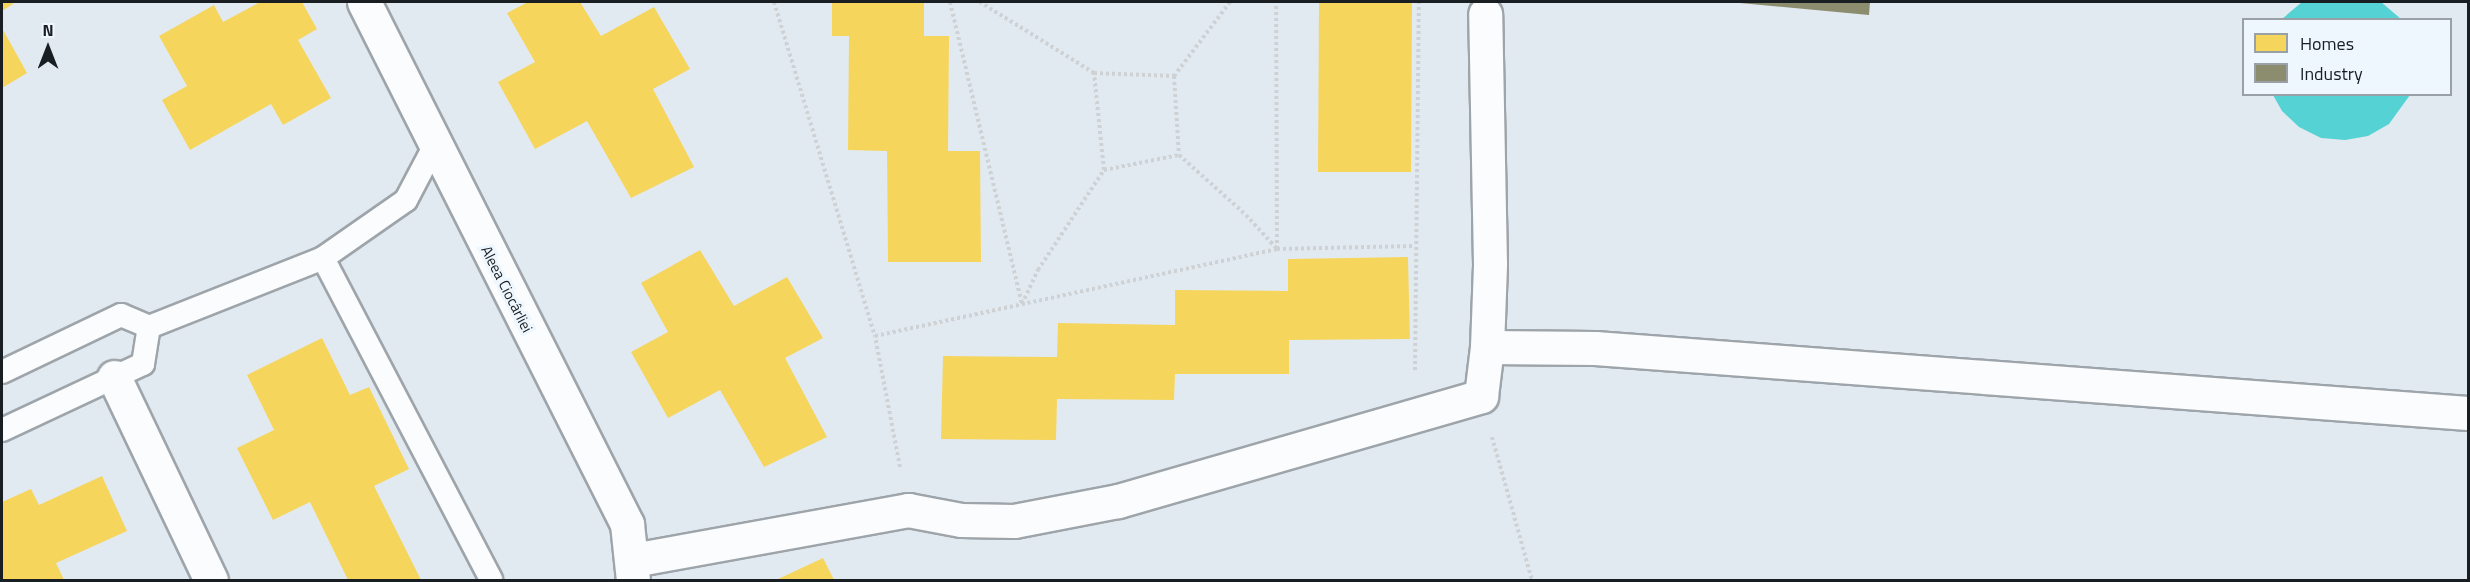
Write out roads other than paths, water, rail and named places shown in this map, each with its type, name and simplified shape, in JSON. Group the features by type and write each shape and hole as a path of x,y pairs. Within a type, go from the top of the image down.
{"street":[{"name":"Aleea Ciocârliei","path":"364,2 434,147 627,524 633,570"},
{"path":"633,570 908,510 961,520 1014,521 1118,501 1481,396 1488,347 1484,8"},
{"path":"1488,347 1607,349 2469,413"},
{"path":"114,377 211,580"}],"lane":[{"path":"2,372 121,315 149,327 323,258 406,200 434,147"},
{"path":"323,258 490,580"},
{"path":"2,430 143,364 149,327"}],"water":[{"path":"2302,2 2381,2 2400,18 2283,18"},
{"path":"2274,96 2409,96 2389,124 2368,136 2345,140 2321,138 2299,127 2282,111"}]}
